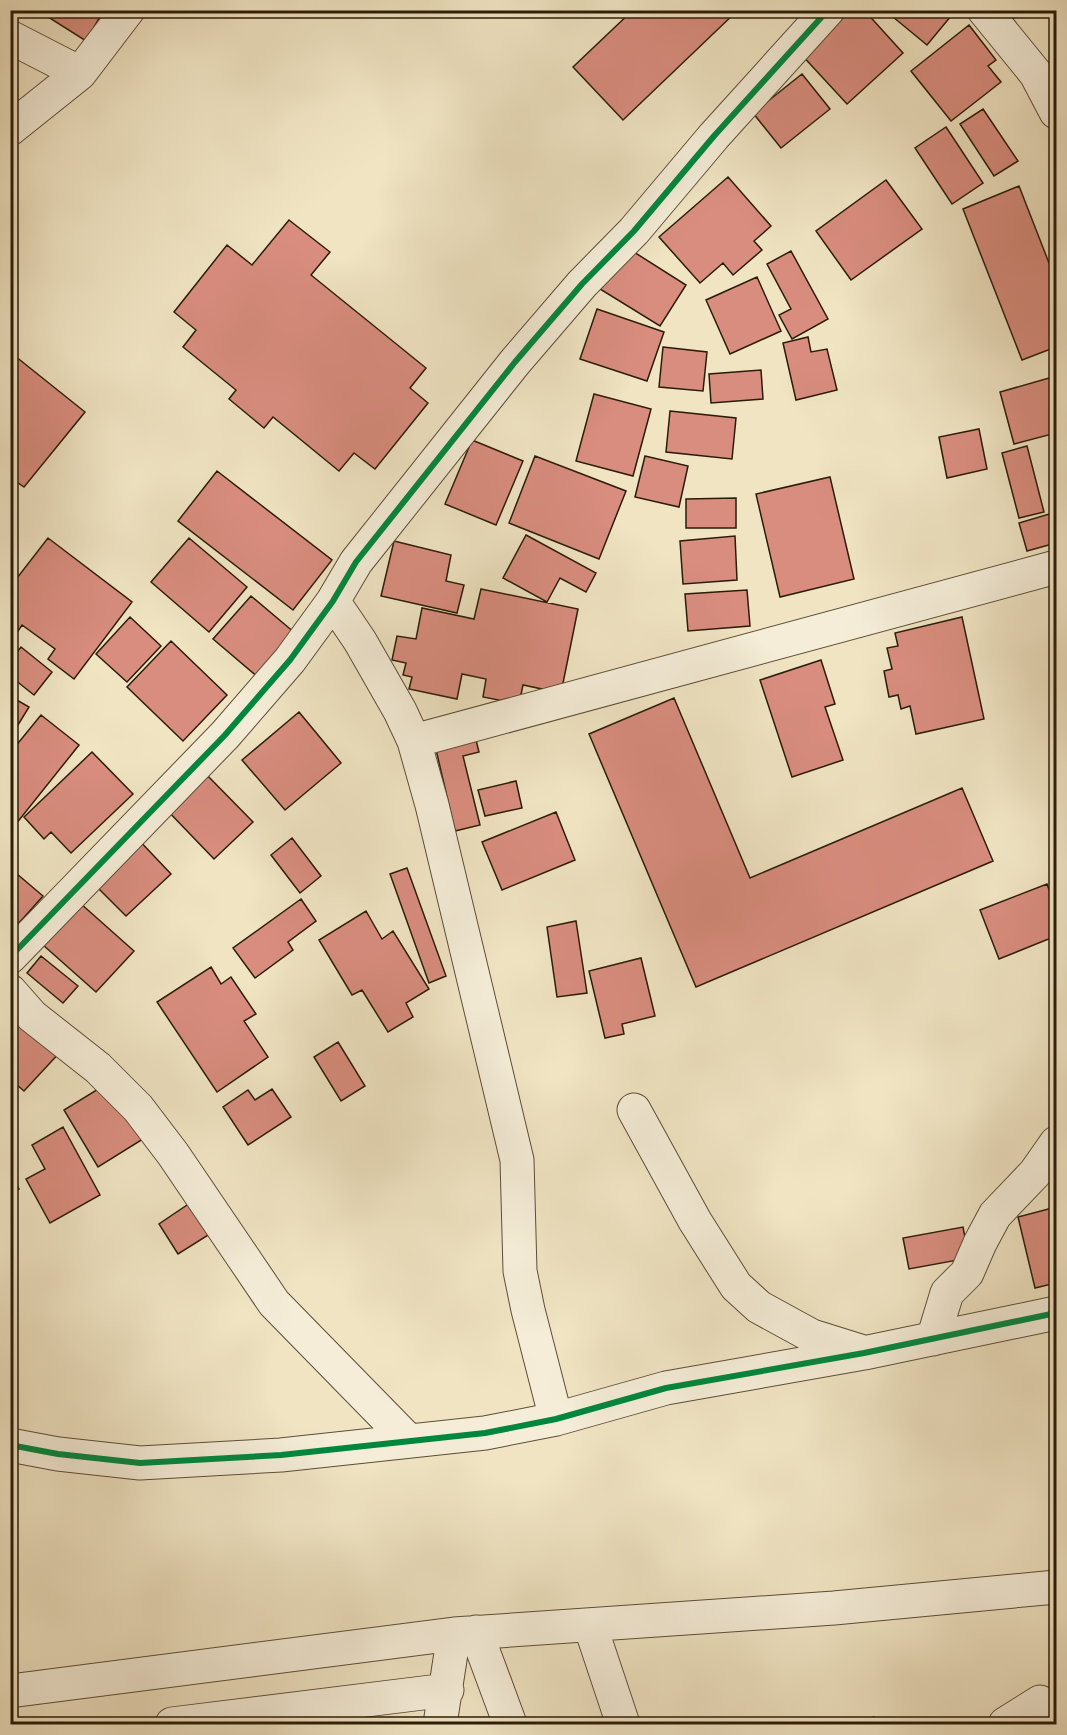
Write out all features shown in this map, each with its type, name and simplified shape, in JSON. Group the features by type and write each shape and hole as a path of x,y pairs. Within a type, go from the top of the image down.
{"street":[{"path":"10,129 80,73 128,10"},
{"path":"10,957 225,735 290,660 333,601 356,562 530,345 582,284 634,231 714,136 828,10"},
{"path":"984,10 1036,74 1056,112"},
{"path":"10,37 80,73"},
{"path":"414,741 1056,567"},
{"path":"333,601 382,678 414,741 432,805 517,1161 520,1271 556,1419"},
{"path":"10,991 32,1016 98,1068 138,1108 173,1154 274,1303 408,1440"},
{"path":"634,1110 695,1221 736,1286 759,1307 812,1336 864,1353"},
{"path":"933,1339 947,1293 967,1273 995,1215 1035,1173 1056,1143"},
{"path":"10,1444 58,1454 140,1462 281,1455 484,1433 556,1419 666,1388 864,1353 1056,1313"},
{"path":"10,1691 465,1633 834,1608 1056,1587"},
{"path":"590,1625 622,1725"},
{"path":"440,1725 447,1690 465,1633"},
{"path":"465,1633 510,1725"},
{"path":"172,1725 447,1690"},
{"path":"1005,1725 1040,1702"}],"building":[{"path":"37,10 104,10 86,41"},
{"path":"633,10 738,10 623,120 573,67"},
{"path":"845,10 864,10 903,53 847,104 799,52"},
{"path":"899,10 956,10 927,45 893,17"},
{"path":"969,25 996,60 988,66 1001,82 951,121 911,71"},
{"path":"802,74 830,109 781,148 753,113"},
{"path":"983,109 1018,161 994,176 960,124"},
{"path":"946,127 983,183 952,204 915,148"},
{"path":"728,177 771,226 754,241 762,250 733,275 723,263 700,283 659,237"},
{"path":"886,180 922,229 851,280 816,231"},
{"path":"1019,186 1056,281 1056,347 1022,360 963,209"},
{"path":"289,220 330,252 311,275 426,368 410,388 428,403 375,469 354,453 339,471 273,417 264,428 229,399 236,390 183,347 196,330 174,312 227,245 252,265"},
{"path":"626,247 686,285 660,326 600,289"},
{"path":"791,251 828,319 792,339 779,315 791,309 767,264"},
{"path":"757,277 781,331 730,354 706,300"},
{"path":"597,309 664,332 647,381 580,359"},
{"path":"808,337 811,352 827,349 837,390 796,400 783,343"},
{"path":"663,347 707,352 703,391 659,387"},
{"path":"10,352 85,412 24,487 10,477"},
{"path":"761,370 763,399 711,403 709,374"},
{"path":"1056,376 1056,433 1014,444 1000,392"},
{"path":"594,394 651,409 633,476 576,461"},
{"path":"670,411 736,418 732,459 666,452"},
{"path":"979,429 987,469 947,478 939,437"},
{"path":"472,440 523,461 496,525 445,504"},
{"path":"1027,446 1044,512 1019,518 1002,453"},
{"path":"535,456 626,491 599,559 509,523"},
{"path":"645,456 688,466 679,507 635,497"},
{"path":"217,471 332,560 293,610 178,521"},
{"path":"830,477 854,579 780,597 756,494"},
{"path":"736,498 736,528 686,528 686,499"},
{"path":"1056,512 1056,543 1027,551 1019,523"},
{"path":"526,535 596,573 586,592 560,578 547,602 503,578"},
{"path":"735,536 737,580 683,584 680,541"},
{"path":"48,538 132,602 74,679 48,659 55,649 22,625 16,634 10,631 10,587"},
{"path":"189,538 247,587 209,632 151,582"},
{"path":"394,541 451,555 446,581 464,585 457,613 381,596"},
{"path":"481,589 578,609 561,693 523,685 519,704 483,697 486,679 462,674 457,699 409,689 412,677 403,675 406,663 392,660 397,636 416,639 422,608 474,619"},
{"path":"747,590 750,626 688,631 685,594"},
{"path":"251,596 295,633 259,678 213,639"},
{"path":"130,617 161,646 127,682 96,654"},
{"path":"962,617 984,719 916,734 910,706 901,709 898,695 889,697 884,671 892,669 887,648 898,646 895,633"},
{"path":"171,641 227,695 183,741 127,687"},
{"path":"21,647 52,672 34,695 10,676 10,661"},
{"path":"821,660 835,704 825,707 843,760 792,777 760,680"},
{"path":"10,696 29,707 10,738"},
{"path":"674,698 750,878 962,788 993,861 696,987 589,734"},
{"path":"299,712 341,763 285,810 242,760"},
{"path":"41,715 79,745 12,829 10,753"},
{"path":"474,732 479,752 463,756 480,825 455,831 434,741"},
{"path":"92,752 133,794 71,853 51,832 44,839 24,817"},
{"path":"202,770 253,822 214,859 164,807"},
{"path":"516,781 522,808 485,816 478,790"},
{"path":"556,812 575,860 502,890 482,842"},
{"path":"135,836 171,874 126,916 90,880"},
{"path":"292,838 321,876 300,893 271,855"},
{"path":"10,868 43,896 10,933"},
{"path":"407,868 446,976 429,983 390,874"},
{"path":"1047,884 1056,909 1056,936 999,959 980,910"},
{"path":"301,899 316,921 288,942 293,950 255,978 233,948"},
{"path":"80,903 134,951 96,992 43,945"},
{"path":"366,911 382,939 393,931 429,989 406,1003 413,1017 388,1032 362,990 352,995 319,940"},
{"path":"576,921 587,993 557,997 547,927"},
{"path":"41,956 78,986 63,1003 27,973"},
{"path":"641,958 655,1016 622,1024 624,1034 605,1038 589,971"},
{"path":"211,967 221,984 231,977 256,1014 244,1021 268,1057 217,1092 157,1002"},
{"path":"10,1001 62,1050 24,1091 10,1079"},
{"path":"338,1042 365,1086 341,1101 314,1057"},
{"path":"108,1083 143,1139 98,1167 64,1110"},
{"path":"272,1089 291,1117 248,1145 223,1107 248,1090 255,1100"},
{"path":"63,1127 100,1195 50,1223 26,1179 45,1169 32,1145"},
{"path":"10,1169 19,1189 10,1193"},
{"path":"193,1201 213,1232 178,1254 159,1224"},
{"path":"1056,1207 1056,1283 1035,1288 1018,1217"},
{"path":"963,1227 969,1258 909,1269 903,1238"},
{"path":"874,1717 877,1724 853,1724"}],"cycle path":[{"path":"10,957 225,735 290,660 333,601 356,562 515,362 582,284 634,231 714,136 828,10"},
{"path":"10,1445 58,1454 140,1463 281,1455 485,1433 556,1419 666,1388 864,1353 1056,1313"}]}
